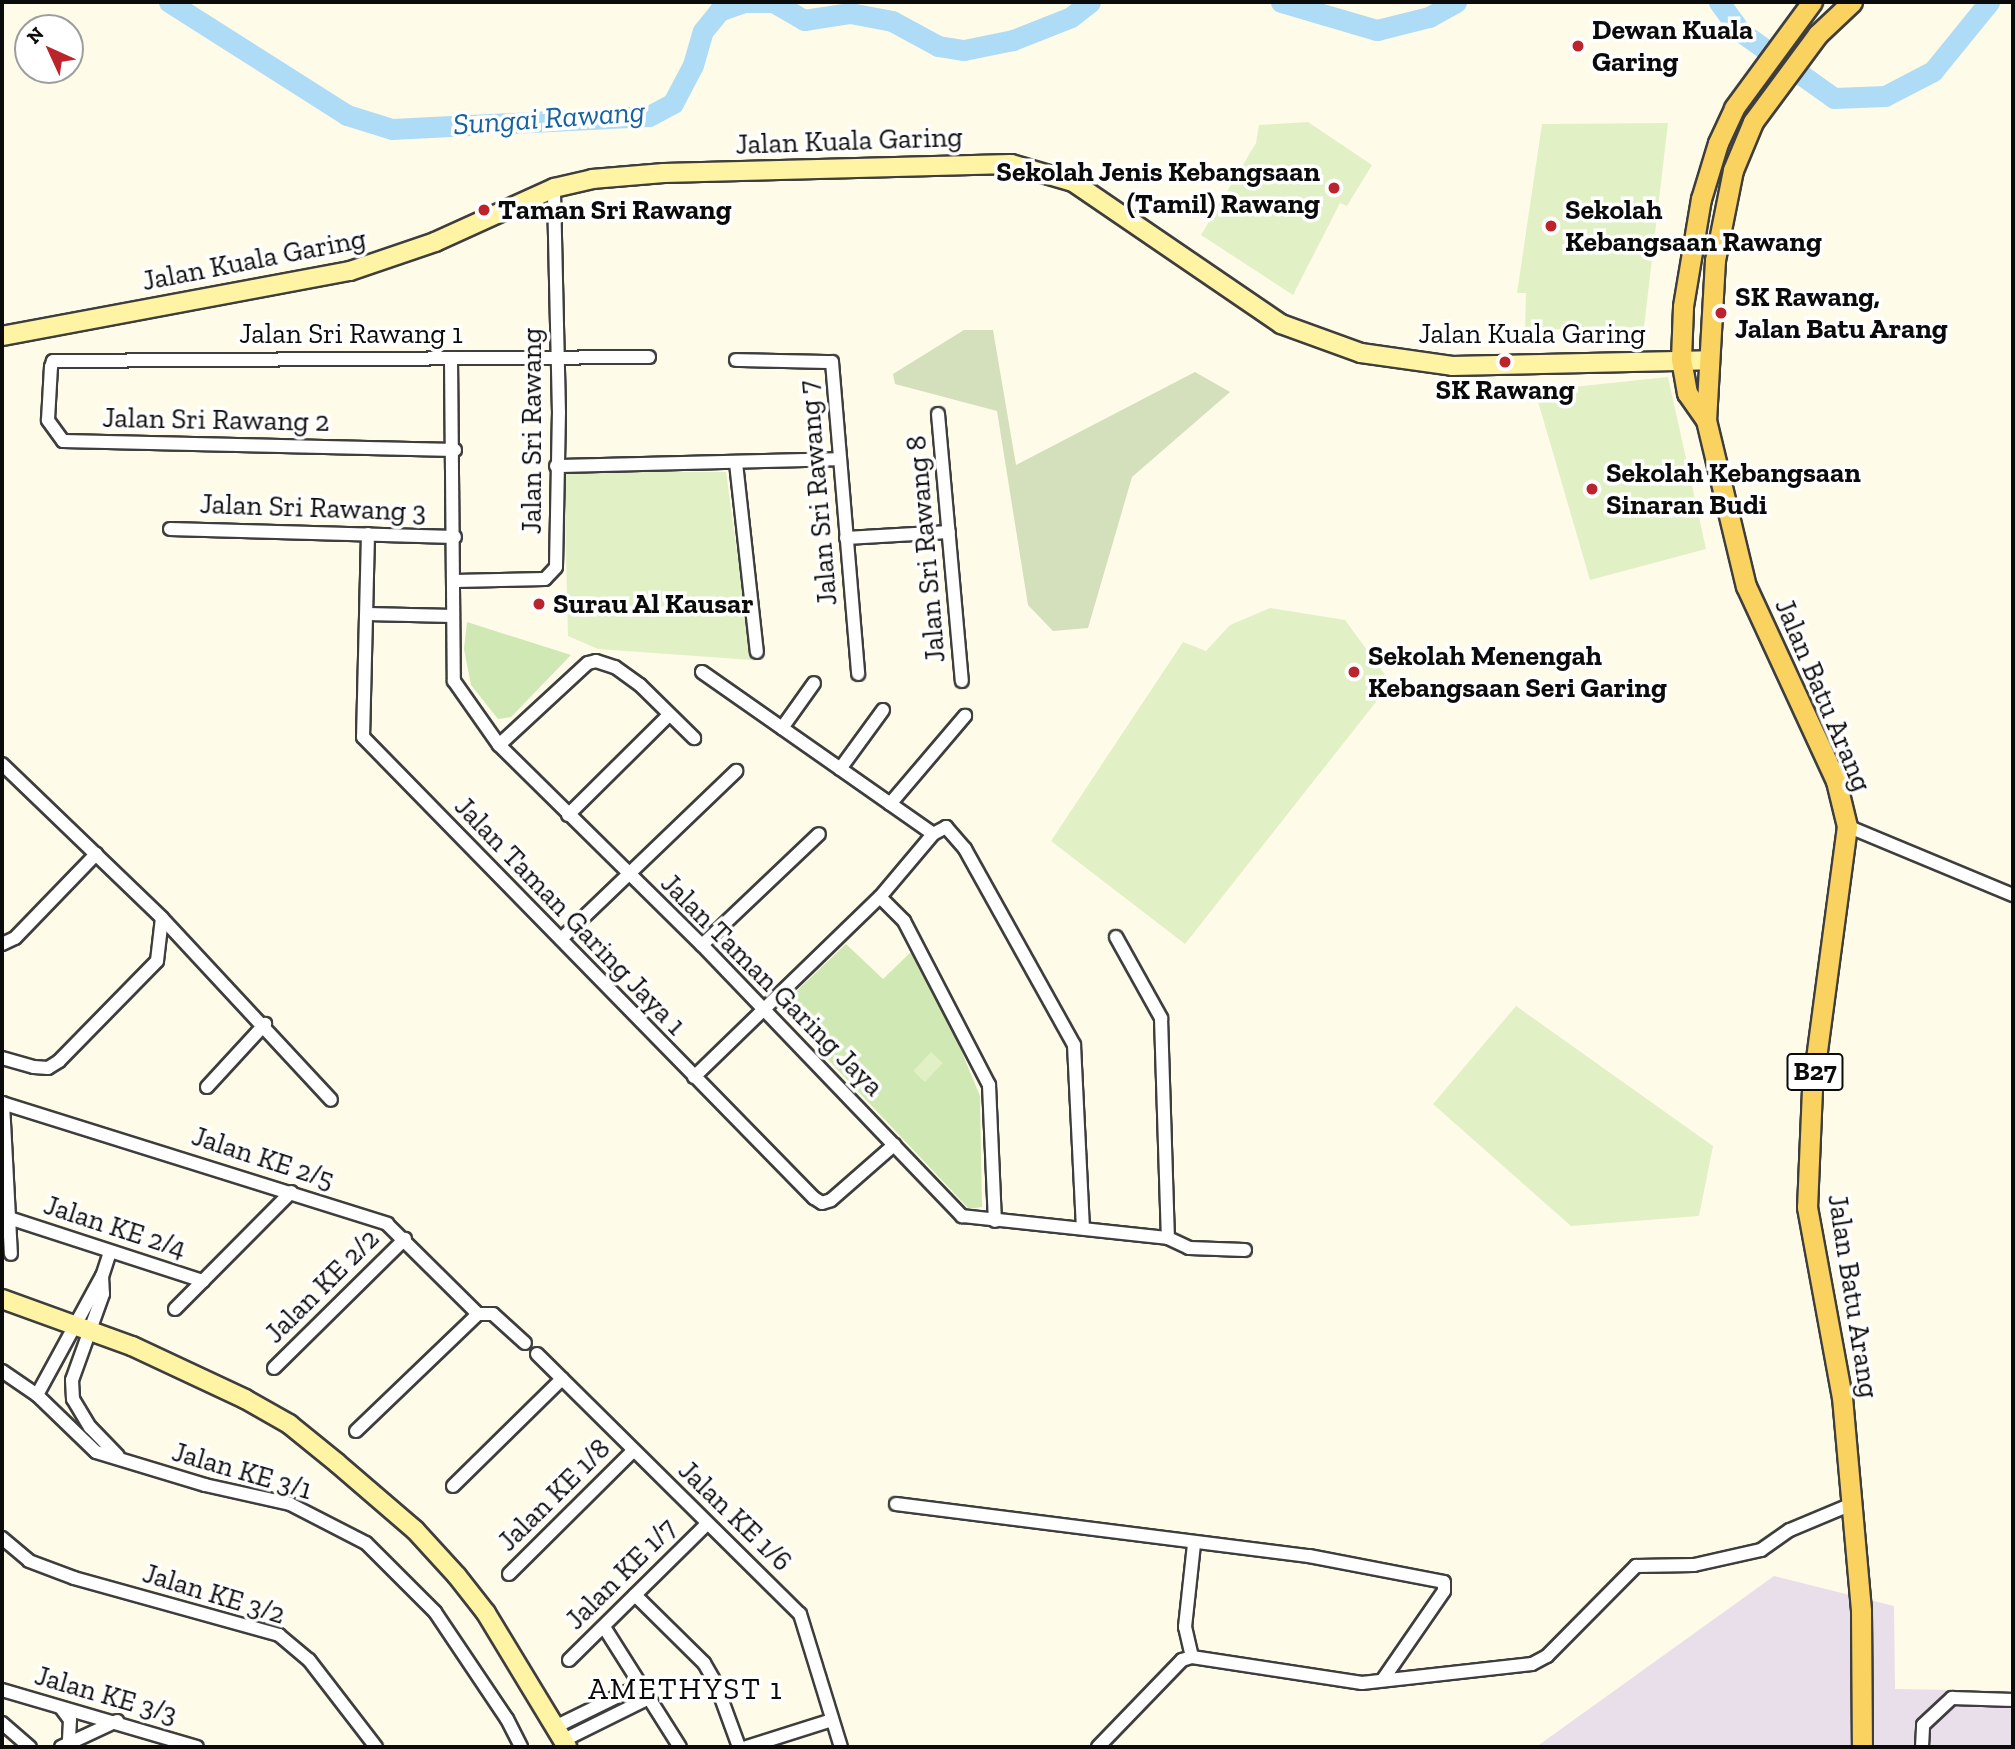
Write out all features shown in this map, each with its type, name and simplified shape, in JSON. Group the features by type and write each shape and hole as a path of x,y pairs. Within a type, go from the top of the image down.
{"main road":[{"name":"Jalan Batu Arang","path":"1706,420 1688,393 1681,359 1683,306 1701,200 1717,143 1756,77 1812,2"},
{"name":"Jalan Batu Arang","path":"1852,2 1818,34 1753,122 1733,170 1715,260 1706,420 1746,586 1836,781 1847,826 1812,1089 1807,1207 1840,1384 1861,1611 1862,1747"}],"street":[{"name":"Jalan Kuala Garing","path":"2,335 351,271 435,242 554,188 664,173 1011,164 1073,182 1281,324 1361,353 1452,366 1710,360"},
{"name":"Jalan Sri Rawang","path":"455,580 545,579 552,574 559,358 554,188"},
{"name":"Jalan Sri Rawang 1","path":"53,361 649,356"},
{"name":"Jalan Taman Garing Jaya","path":"452,358 455,450 453,616 456,689 499,745 765,1009 962,1216 1168,1238 1189,1248 1245,1250"},
{"name":"Jalan Sri Rawang 7","path":"736,360 832,362 858,674"},
{"name":"Jalan Sri Rawang 2","path":"53,361 48,420 63,441 455,450"},
{"name":"Jalan Sri Rawang 8","path":"939,414 962,681"},
{"path":"556,466 840,459"},
{"path":"736,463 757,652"},
{"name":"Jalan Sri Rawang 3","path":"170,529 455,537"},
{"path":"846,538 949,531"},
{"name":"Jalan Taman Garing Jaya 1","path":"368,534 363,737 694,1077 822,1203 894,1145"},
{"path":"367,614 453,616"},
{"path":"499,745 588,663 596,661 624,673 694,738"},
{"path":"702,672 933,834"},
{"path":"782,728 814,683"},
{"path":"840,769 883,710"},
{"path":"568,815 668,716"},
{"path":"890,804 965,716"},
{"path":"2,764 162,918 265,1024 331,1100"},
{"path":"561,939 630,876 736,771"},
{"path":"1847,826 2013,895"},
{"path":"694,1077 880,897 933,834 946,827 955,836 1074,1045 1083,1227"},
{"path":"702,945 819,834"},
{"path":"2,944 15,938 96,854"},
{"path":"880,897 904,921 989,1085 995,1221"},
{"path":"2,1058 48,1068 59,1061 157,961 162,918"},
{"path":"1116,937 1161,1018 1168,1238"},
{"path":"207,1087 265,1024"},
{"path":"3,1103 12,1219 11,1254"},
{"name":"Jalan KE 2/5","path":"3,1103 387,1224 478,1314"},
{"path":"175,1309 291,1192"},
{"name":"Jalan KE 2/4","path":"12,1219 203,1281"},
{"name":"Jalan KE 2/2","path":"274,1368 405,1239"},
{"path":"37,1395 103,1294 102,1276 110,1252"},
{"path":"2,1299 132,1346 289,1424 378,1496 432,1549 486,1613 563,1738"},
{"path":"356,1431 478,1314 493,1314 525,1343"},
{"path":"82,1328 73,1399 103,1444 123,1461"},
{"name":"Jalan KE 1/6","path":"537,1354 800,1614 841,1747"},
{"name":"Jalan KE 3/1","path":"2,1371 37,1395 70,1425 83,1445 123,1461 290,1504 366,1543 435,1612 507,1718 521,1747"},
{"path":"453,1486 562,1379"},
{"name":"Jalan KE 1/8","path":"509,1574 633,1451"},
{"path":"896,1504 1194,1544 1309,1556 1444,1583 1444,1591 1384,1678"},
{"path":"1099,1747 1182,1660 1192,1657 1362,1683 1384,1678 1532,1664 1547,1656 1636,1566 1695,1565 1761,1550 1790,1530 1852,1504"},
{"name":"Jalan KE 1/7","path":"569,1660 708,1524"},
{"name":"Jalan KE 3/2","path":"2,1538 29,1561 74,1578 279,1635 309,1660 376,1747"},
{"path":"1192,1657 1185,1626 1194,1544"},
{"path":"635,1595 704,1663 716,1684 739,1747"},
{"path":"604,1627 680,1747"},
{"path":"563,1738 641,1685"},
{"name":"Jalan KE 3/3","path":"2,1690 117,1721 197,1747"},
{"path":"563,1738 649,1698"},
{"path":"1922,1747 1923,1725 1952,1698 2013,1700"},
{"path":"61,1708 70,1720 65,1745"},
{"path":"747,1747 832,1720"},
{"path":"65,1745 117,1721"},
{"path":"2,1723 30,1747"}],"shaded area":[{"path":"1774,1576 1894,1606 1895,1689 2013,1691 2013,1747 1536,1747"}],"green space":[{"path":"1308,122 1372,165 1347,206 1340,203 1293,295 1201,235 1256,143 1259,125"},
{"path":"1668,123 1644,327 1525,330 1526,293 1517,293 1542,124"},
{"path":"964,330 993,330 1016,465 1195,372 1230,392 1132,477 1088,628 1053,631 1028,605 997,411 895,384 893,374"},
{"path":"1668,377 1706,549 1590,580 1535,391"},
{"path":"564,472 726,472 752,660 598,649 568,636"},
{"path":"1270,608 1345,620 1391,683 1185,944 1051,841 1183,642 1206,651 1230,625"},
{"path":"467,622 571,655 511,717 498,719 471,685 464,649"},
{"path":"846,944 883,979 911,952 958,1043 980,1096 982,1207 969,1209 786,1015 785,1002"},
{"path":"1516,1006 1713,1146 1699,1216 1571,1226 1433,1104"},
{"path":"931,1052 943,1063 925,1082 913,1071"}],"waterway":[{"name":"Sungai Rawang","path":"169,2 347,115 392,129 649,116 673,103 693,65 703,31 719,11 744,2 773,2 804,20 850,13 892,21 938,46 964,50 1013,40 1071,17 1090,2"},
{"name":"Sungai Rawang","path":"1281,2 1377,30 1429,17 1456,2"},
{"name":"Sungai Rawang","path":"1719,2 1741,32 1834,98 1885,96 1933,71 1989,2"}],"place":[{"name":"Dewan Kuala Garing","path":"1578,46"},
{"name":"Sekolah Jenis Kebangsaan (Tamil) Rawang","path":"1334,188"},
{"name":"Taman Sri Rawang","path":"484,210"},
{"name":"Sekolah Kebangsaan Rawang","path":"1551,226"},
{"name":"SK Rawang, Jalan Batu Arang","path":"1721,313"},
{"name":"SK Rawang","path":"1505,362"},
{"name":"Sekolah Kebangsaan Sinaran Budi","path":"1592,489"},
{"name":"Surau Al Kausar","path":"539,604"},
{"name":"Sekolah Menengah Kebangsaan Seri Garing","path":"1354,672"}],"district":[{"name":"AMETHYST 1","path":"686,1689"}]}
